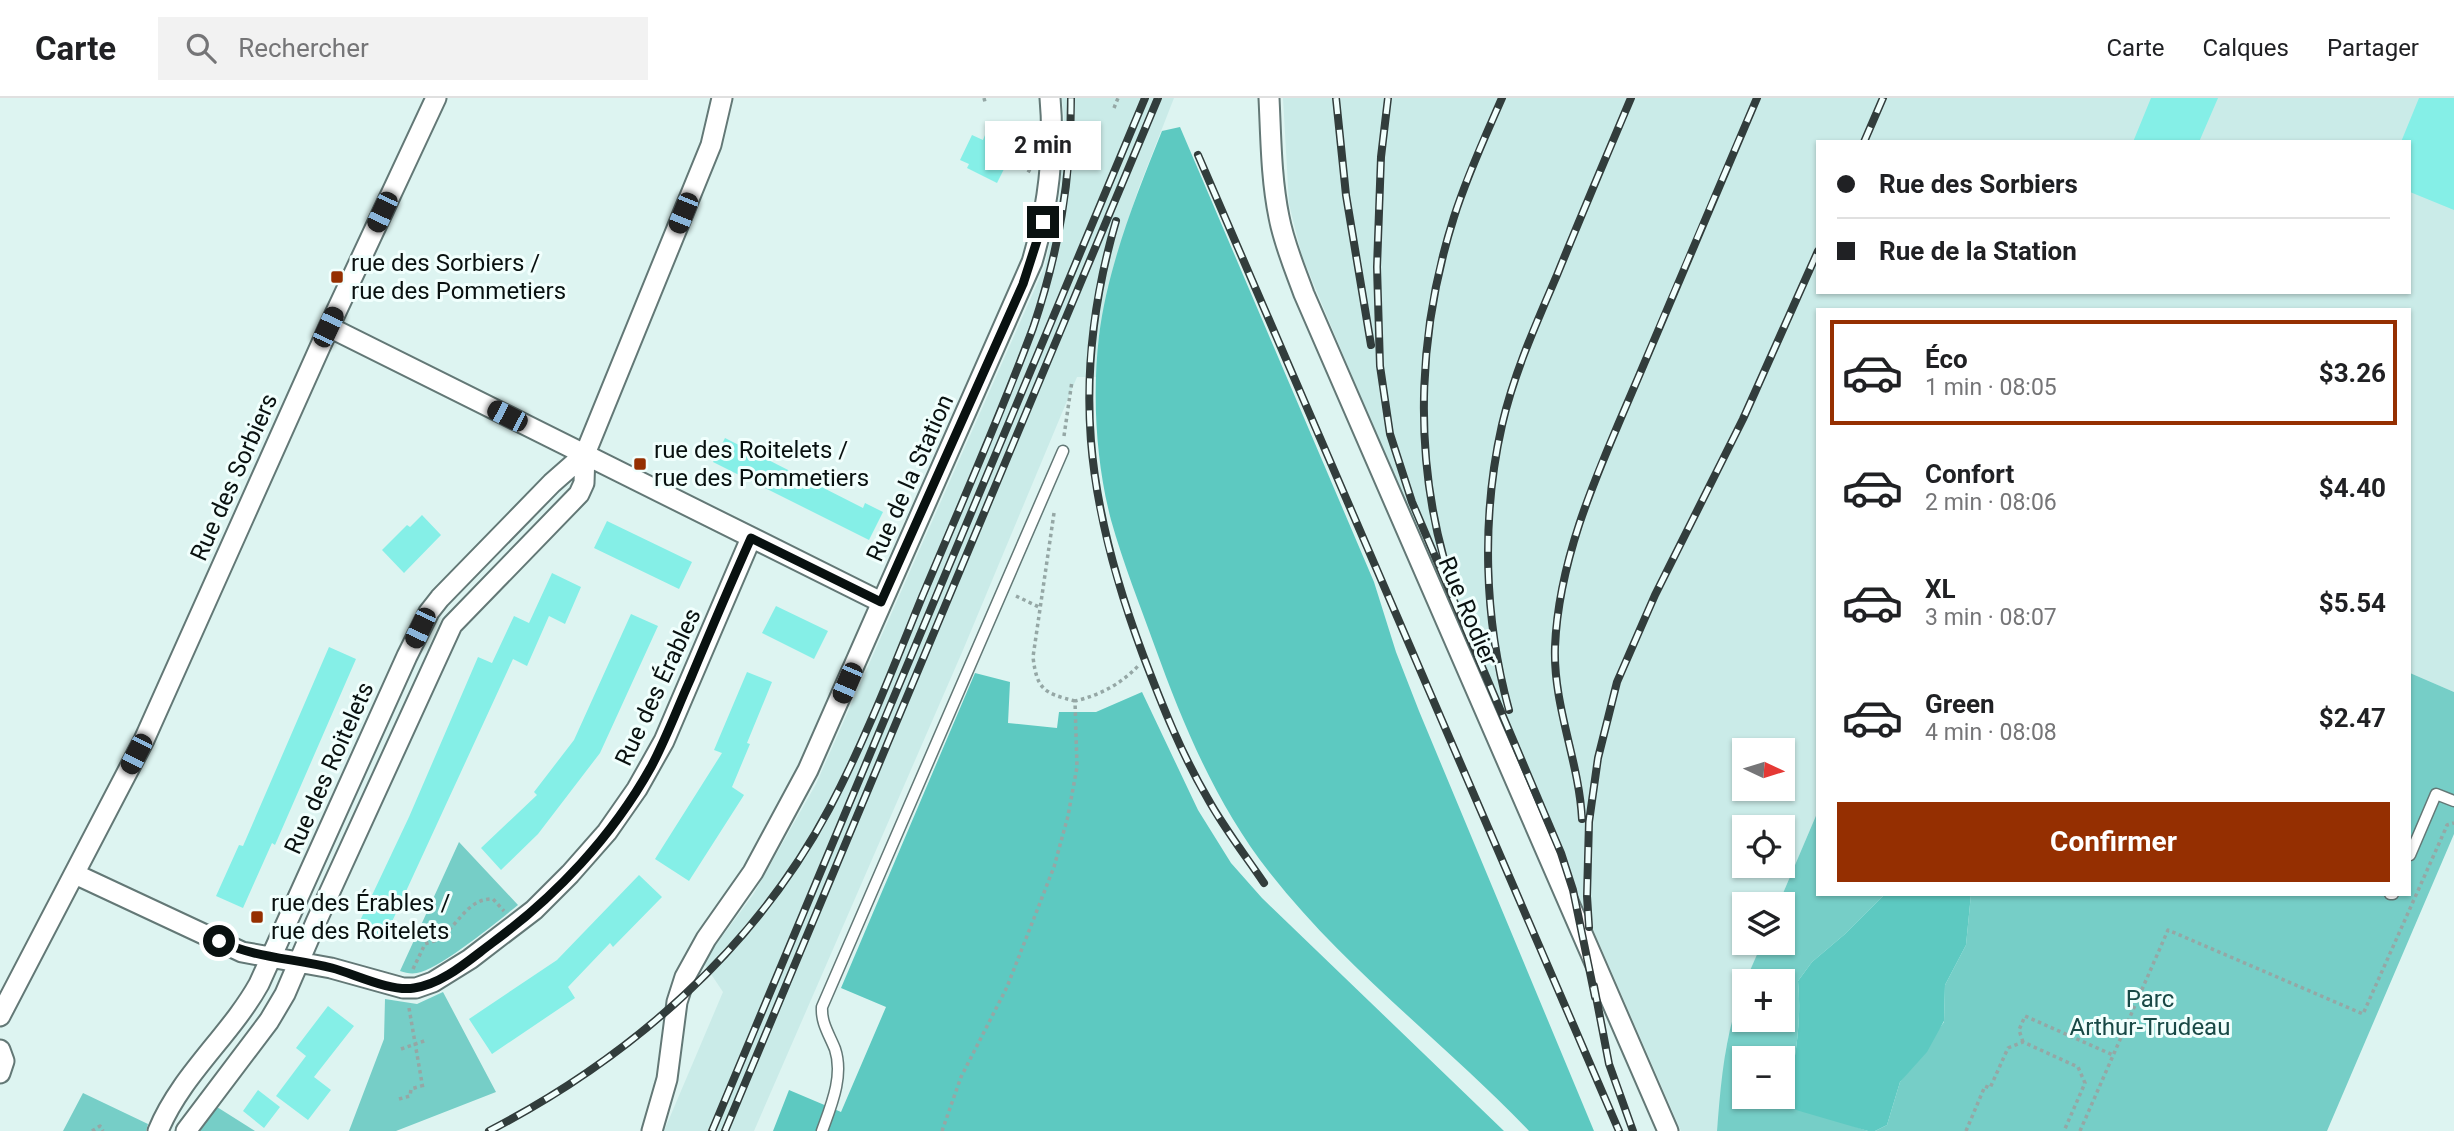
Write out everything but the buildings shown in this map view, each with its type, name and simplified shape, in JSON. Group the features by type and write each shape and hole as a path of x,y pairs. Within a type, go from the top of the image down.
{"street":[{"name":"Rue des Sorbiers","path":"0,1016 144,740 328,327 436,98"},
{"name":"Rue des Roitelets","path":"186,1131 273,1016 452,625 573,502 584,483 585,454 711,145 722,98"},
{"name":"Rue de la Station","path":"652,1131 667,1079 677,1002 685,977 791,805 827,730 1032,262 1043,222 1049,182 1050,98"},
{"name":"Rue Rodier","path":"1269,98 1279,218 1285,244 1304,294 1668,1131"},
{"path":"328,327 881,602"},
{"name":"Rue des Roitelets","path":"158,1131 178,1093 255,992 420,628 440,598 552,483 585,454"},
{"name":"Rue des Érables","path":"271,957 331,968 403,988 416,988 433,982 462,965 534,910 599,842 651,767 751,538"},
{"path":"420,628 445,639"},
{"path":"75,874 242,951 271,957"},
{"path":"0,1050 4,1061 0,1073"}],"lane":[{"path":"822,1131 834,1097 837,1061 825,1028 822,1007 1063,451"},
{"path":"2411,853 2437,794 2454,801"}],"path":[{"path":"1114,108 1118,98"},
{"path":"1063,451 1072,381"},
{"path":"1054,511 1033,657 1035,678 1045,692 1076,702 1110,688 1139,666"},
{"path":"1002,590 1040,607"},
{"path":"942,1131 961,1077 1007,987 1054,867 1068,816 1077,767 1076,702"},
{"path":"2080,1131 2168,930 2361,1014 2365,1013 2445,830 2450,823 2454,823"},
{"path":"410,974 425,944 439,940 475,903 493,899 506,914"},
{"path":"399,1099 410,1096 411,1089 422,1087 408,1004"},
{"path":"2023,1042 2019,1030 2025,1016 2114,1055"},
{"path":"401,1049 427,1040"},
{"path":"1966,1131 1985,1086 1990,1088 2008,1048 2023,1042 2078,1067 2085,1083 2064,1131"},
{"path":"1972,1116 1979,1119"},
{"path":"92,1131 100,1126 103,1131"}],"shaded area":[{"path":"1062,98 1174,98 1138,190 1111,275 1099,336 1097,377 1077,377 963,650 754,1131 664,1131 723,992 703,962 753,895 816,784 1045,266 1060,194 1064,117"},
{"path":"1283,98 2454,98 2454,692 2411,673 2411,308 1816,308 1816,816 1795,865 1795,815 1732,815 1732,878 1789,878 1784,892 1732,892 1732,955 1757,955 1751,969 1732,969 1732,1022 1726,1048 1717,1131 1681,1131 1362,400 1302,256 1289,204"},
{"path":"1180,127 1374,582 1396,652 1419,711 1594,1131 1529,1131 1331,942 1270,873 1234,821 1204,765 1178,707 1111,520 1099,452 1096,382 1103,309 1124,231 1162,131"},
{"path":"975,673 1010,682 1008,723 1057,728 1059,712 1096,712 1142,692 1198,810 1231,863 1262,898 1504,1131 773,1131 789,1090 841,1112 886,1007 841,988"},
{"path":"1883,896 1971,896 1966,945 1945,985 1944,1021 1927,1052 1900,1082 1887,1125 1875,1131 1795,1109 1798,981 1812,962"}],"green space":[{"name":"Parc Arthur-Trudeau","path":"2411,673 2454,692 2454,834 2327,1131 1875,1131 1887,1125 1900,1082 1944,1022 1945,985 1966,945 1971,896 2411,896"},
{"path":"1816,816 1816,896 1883,896 1812,962 1798,981 1799,1012 1795,1054 1795,1046 1732,1046 1732,1109 1795,1109 1795,1106 1868,1131 1717,1131 1722,1074 1732,1022 1732,1032 1795,1032 1795,969 1751,969 1757,955 1795,955 1795,892 1784,892 1789,878 1795,878 1795,865"},
{"path":"459,842 518,905 440,963 417,973 400,971"},
{"path":"443,992 496,1092 396,1131 349,1131 384,1039 385,999 417,1004"},
{"path":"83,1093 148,1124 146,1131 63,1131"},
{"path":"217,1107 255,1131 200,1131"}],"railway":[{"path":"489,1131 591,1070 684,996 726,954 764,909 799,860 829,809 878,704 1033,328 1050,271 1062,215 1069,158 1071,98"},
{"path":"712,1131 1145,98"},
{"path":"725,1131 1158,98"},
{"path":"1336,98 1346,195 1371,345"},
{"path":"1388,98 1381,157 1377,267 1380,366 1390,434 1412,502 1561,853 1573,890 1595,997"},
{"path":"1444,559 1434,517 1424,431 1427,344 1433,301 1454,217 1502,98"},
{"path":"1509,710 1494,640 1490,604 1488,532 1495,460 1502,425 1526,349 1631,98"},
{"path":"1582,819 1555,669 1558,611 1565,575 1574,540 1599,471 1757,98"},
{"path":"1865,140 1883,98"},
{"path":"1198,155 1619,1131"},
{"path":"1116,221 1102,279 1093,334 1089,387 1097,492 1108,545 1143,655 1181,746 1214,810 1264,883"},
{"path":"1589,927 1589,822 1598,758 1617,682 1655,595 1743,419 1816,255"},
{"path":"1594,986 1609,1064 1633,1131"}],"place":[{"name":"rue des Sorbiers / rue des Pommetiers","path":"337,277"},
{"name":"rue des Roitelets / rue des Pommetiers","path":"640,464"},
{"name":"rue des Érables / rue des Roitelets","path":"257,917"}],"route":[{"path":"219,941 242,951 331,968 410,989 446,975 515,927 553,893 591,852 651,767 751,538 881,602 1023,284 1043,222"}]}
